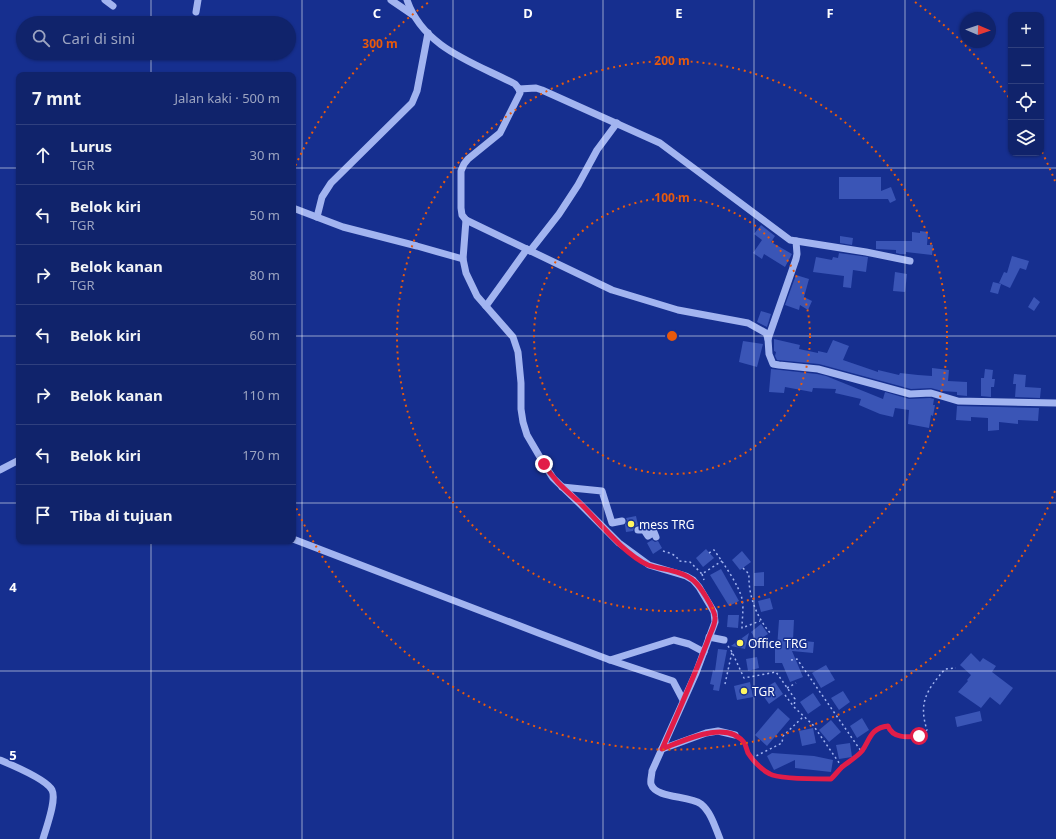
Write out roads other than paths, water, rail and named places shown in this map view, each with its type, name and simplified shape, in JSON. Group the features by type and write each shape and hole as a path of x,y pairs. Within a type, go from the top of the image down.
{"street":[{"path":"104,0 113,6"},
{"path":"196,12 198,0"},
{"path":"391,0 414,15"},
{"path":"407,0 414,15 428,33 444,48 516,84 519,89 520,93 500,133 468,159 461,171 461,208 462,215 466,220 619,292 678,310 748,323 766,333 769,354 773,364 818,369 910,394 931,393 958,401 1056,403"},
{"path":"316,217 322,197 331,184 412,104 417,91 428,33"},
{"path":"519,89 536,88 542,90 617,123 666,147 784,236 796,241 857,250 910,261"},
{"path":"486,306 528,250 559,214 578,185 597,150 617,123"},
{"path":"296,209 343,227 463,259"},
{"path":"466,220 463,259 466,273 477,296 513,337 518,352 523,422 537,452 553,478 619,543 639,559 649,565 665,569 693,580 701,590 714,612 715,622 696,672 652,772 651,784 660,793 693,800 701,804 706,809 713,821 720,839"},
{"path":"768,339 796,259 796,241"},
{"path":"0,470 16,462"},
{"path":"562,487 602,491 612,523 622,521"},
{"path":"638,530 644,530 648,536 654,532 656,537"},
{"path":"296,540 610,660 673,680 683,700"},
{"path":"709,637 724,640"},
{"path":"610,660 674,640 689,644 704,652"},
{"path":"662,749 706,733 718,731 735,735"},
{"path":"0,760 39,779 52,790 54,800 43,839"}],"place":[{"name":"mess TRG","path":"631,524"},
{"name":"Office TRG","path":"740,643"},
{"name":"TGR","path":"744,691"}]}
